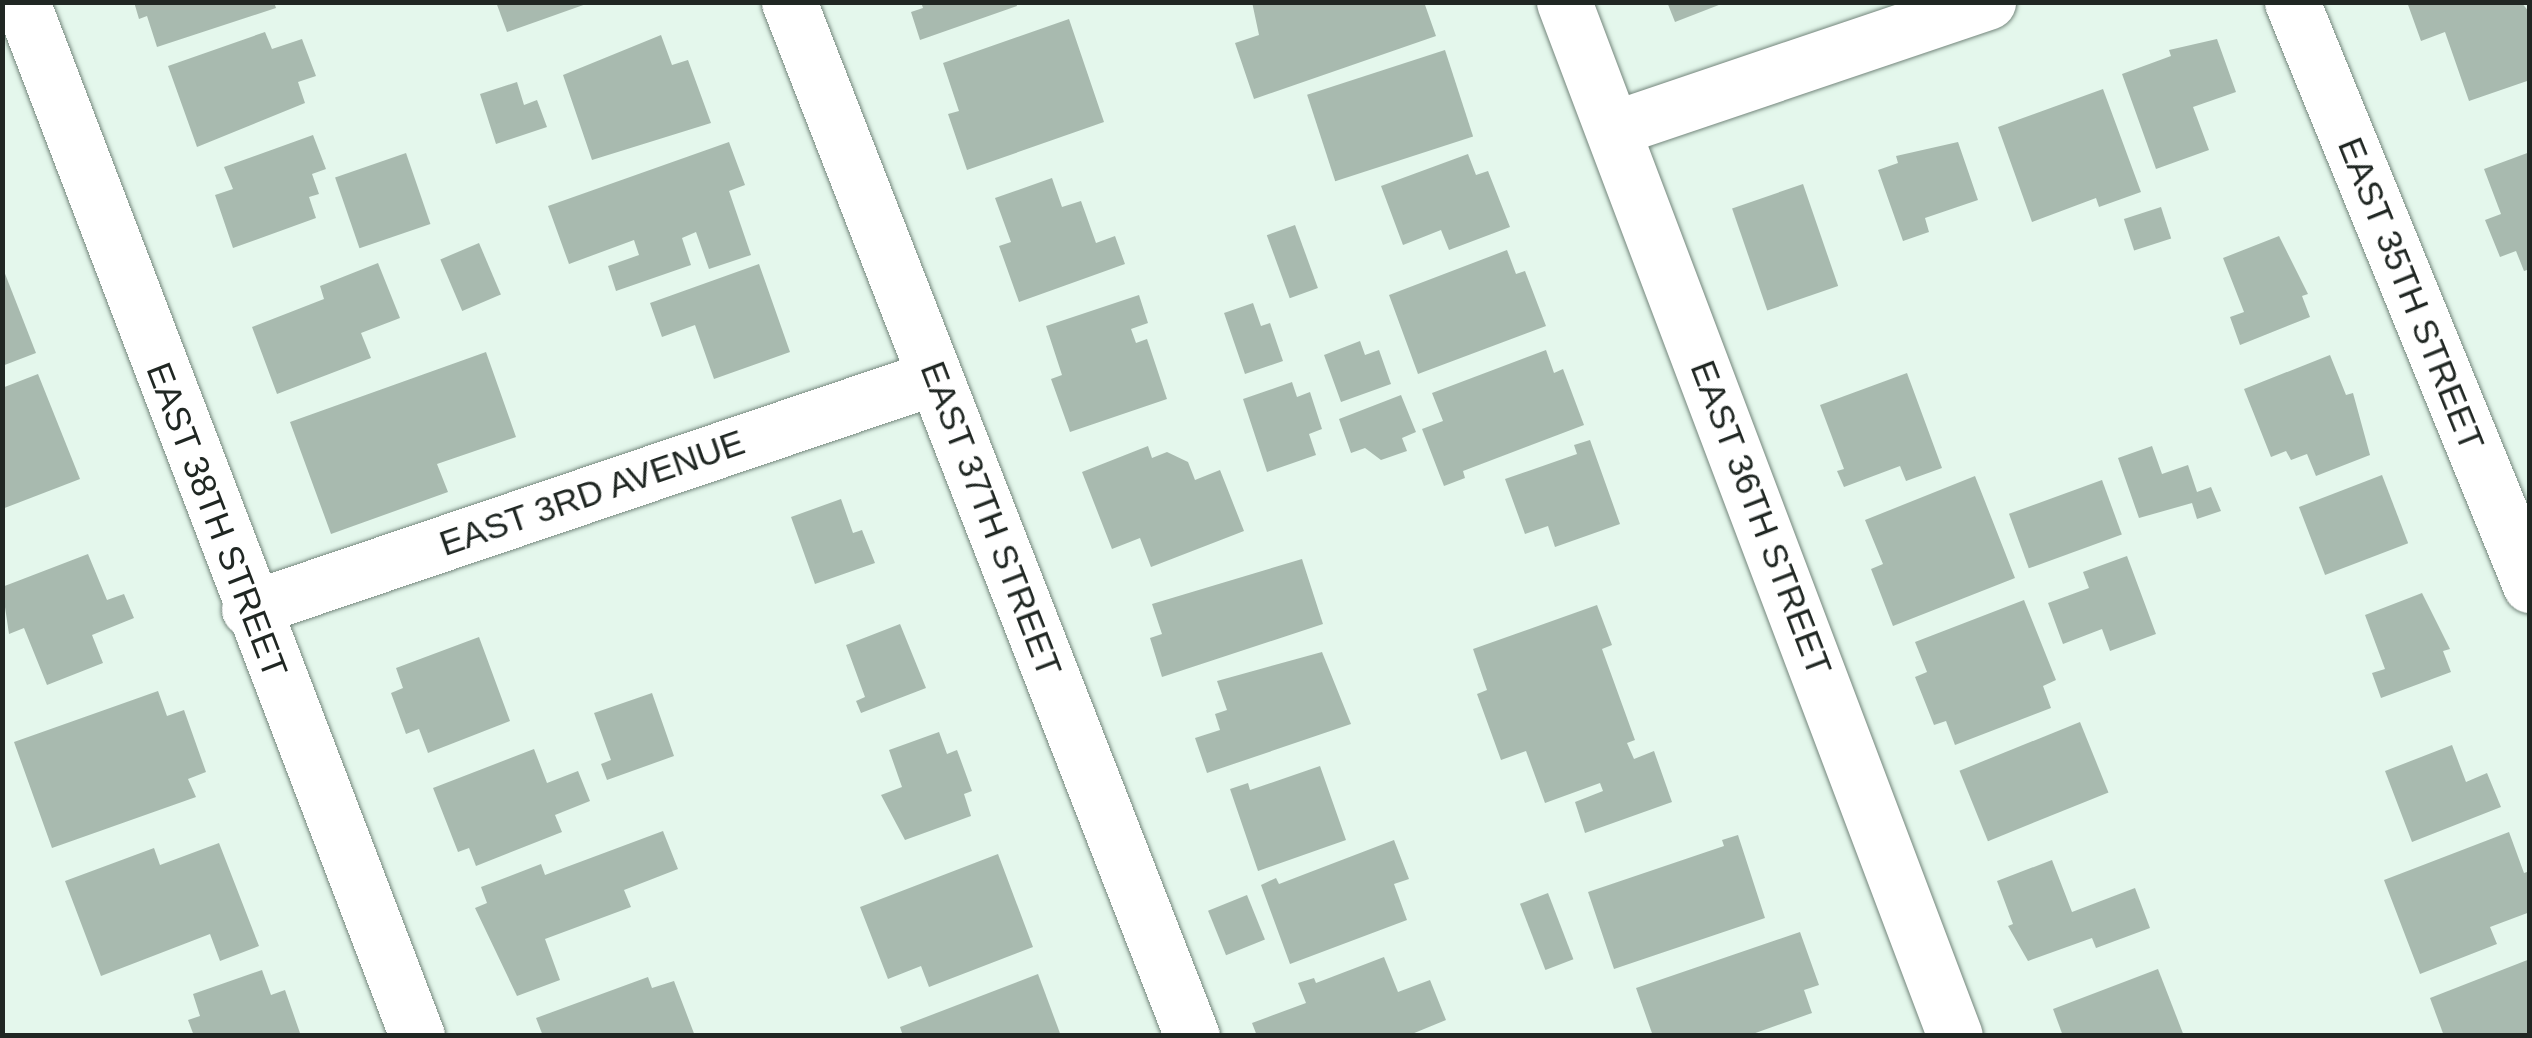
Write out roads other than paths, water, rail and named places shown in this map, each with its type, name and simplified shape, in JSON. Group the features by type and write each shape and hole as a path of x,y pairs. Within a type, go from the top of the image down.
{"street":[{"name":"EAST 38TH STREET","path":"22,2 249,608 417,1036"},
{"name":"EAST 37TH STREET","path":"789,2 1192,1036"},
{"name":"EAST 36TH STREET","path":"1564,2 1954,1036"},
{"path":"1614,128 1988,2"},
{"name":"EAST 35TH STREET","path":"2292,2 2530,586"},
{"name":"EAST 3RD AVENUE","path":"249,608 936,377"}]}
